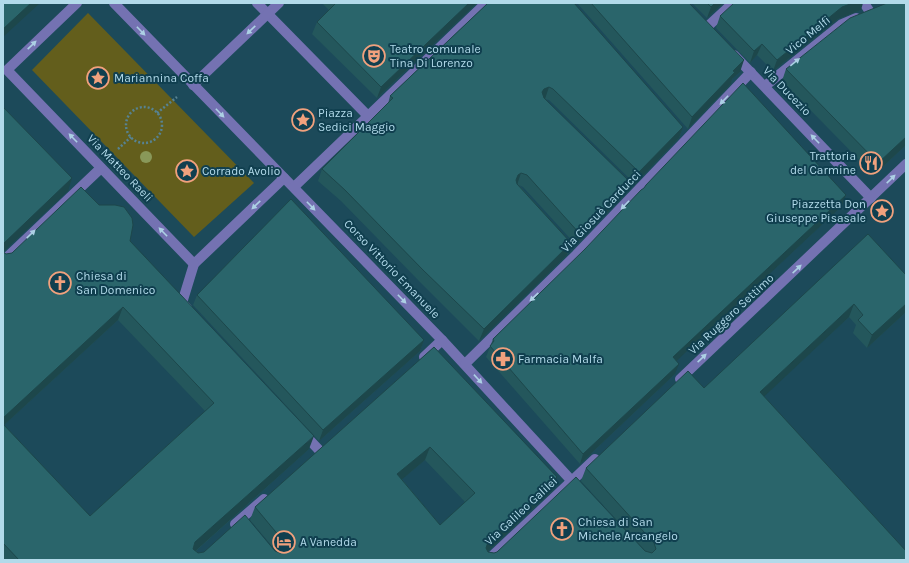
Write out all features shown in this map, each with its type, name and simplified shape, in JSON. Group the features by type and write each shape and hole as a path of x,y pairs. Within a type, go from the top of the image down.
{"street":[{"name":"Via Matteo Raeli","path":"76,3 7,70 194,264"},
{"name":"Corso Vittorio Emanuele","path":"114,3 465,364 588,498"},
{"path":"257,3 368,116"},
{"path":"193,85 279,3"},
{"path":"294,187 486,3"},
{"path":"707,28 733,3"},
{"path":"864,3 870,12"},
{"name":"Vico Melfi","path":"765,86 842,24 882,7"},
{"name":"Via Ducezio","path":"729,50 752,72 871,198"},
{"name":"Via Giosuè Carducci","path":"465,364 685,136 752,72"},
{"name":"Via Ruggero Settimo","path":"670,388 906,164"},
{"path":"3,261 101,168"},
{"path":"192,314 182,302 194,264 284,178"},
{"path":"413,366 442,340"},
{"path":"298,428 319,450"},
{"path":"572,481 601,454"},
{"name":"Via Galileo Galilei","path":"488,560 572,481"},
{"path":"230,529 271,493"},
{"path":"241,519 249,528"}],"path":[{"path":"157,113 193,85"},
{"path":"137,108 151,108 161,118 162,125 156,138 143,143 136,141 131,137 127,131 127,117 137,108"},
{"path":"118,149 131,137"}],"shaded area":[{"path":"88,13 254,183 194,237 32,70"}],"building":[{"path":"3,3 31,3 3,29"},
{"name":"Teatro comunale Tina Di Lorenzo","path":"336,3 469,3 381,87 317,22"},
{"path":"488,3 574,3 683,127 639,172 553,89 549,87 544,89 542,92 544,98 630,182 580,234 527,175 521,173 518,175 516,180 517,184 571,243 484,329 423,270 345,190 322,169 393,98 390,96"},
{"path":"591,3 689,3 744,60 733,71 735,72 692,117"},
{"path":"707,3 715,3 711,7"},
{"path":"734,3 853,3 842,7 777,60 762,44 754,51 720,16"},
{"path":"887,3 906,3 906,137 878,163 786,69 850,18"},
{"path":"743,83 846,195 673,357 679,364 583,454 490,346 494,341 493,339 585,249"},
{"path":"3,107 72,178 3,244"},
{"path":"81,187 99,205 115,205 124,207 132,218 133,225 130,241 314,436 195,542 193,549 198,553 204,552 245,515 275,551 280,553 284,552 286,546 285,543 255,507 434,347 557,477 488,542 486,548 488,552 497,552 576,477 645,551 652,553 656,549 654,543 586,468 688,371 704,388 868,234 906,274 906,304 872,335 858,320 863,315 854,304 760,392 906,551 906,560 19,560 3,543 3,424 90,516 214,403 123,307 3,418 3,252 6,254 12,253","holes":["430,447 475,493 440,525 397,474"]},
{"path":"291,199 424,340 323,430 197,295"}],"place":[{"name":"Teatro comunale Tina Di Lorenzo","path":"374,56"},
{"name":"Mariannina Coffa","path":"98,78"},
{"name":"Piazza Sedici Maggio","path":"303,120"},
{"name":"Trattoria del Carmine","path":"871,163"},
{"name":"Corrado Avolio","path":"187,171"},
{"name":"Piazzetta Don Giuseppe Pisasale","path":"882,211"},
{"name":"Chiesa di San Domenico","path":"60,283"},
{"name":"Farmacia Malfa","path":"503,359"},
{"name":"Chiesa di San Michele Arcangelo","path":"562,529"},
{"name":"A Vanedda","path":"284,542"}]}
